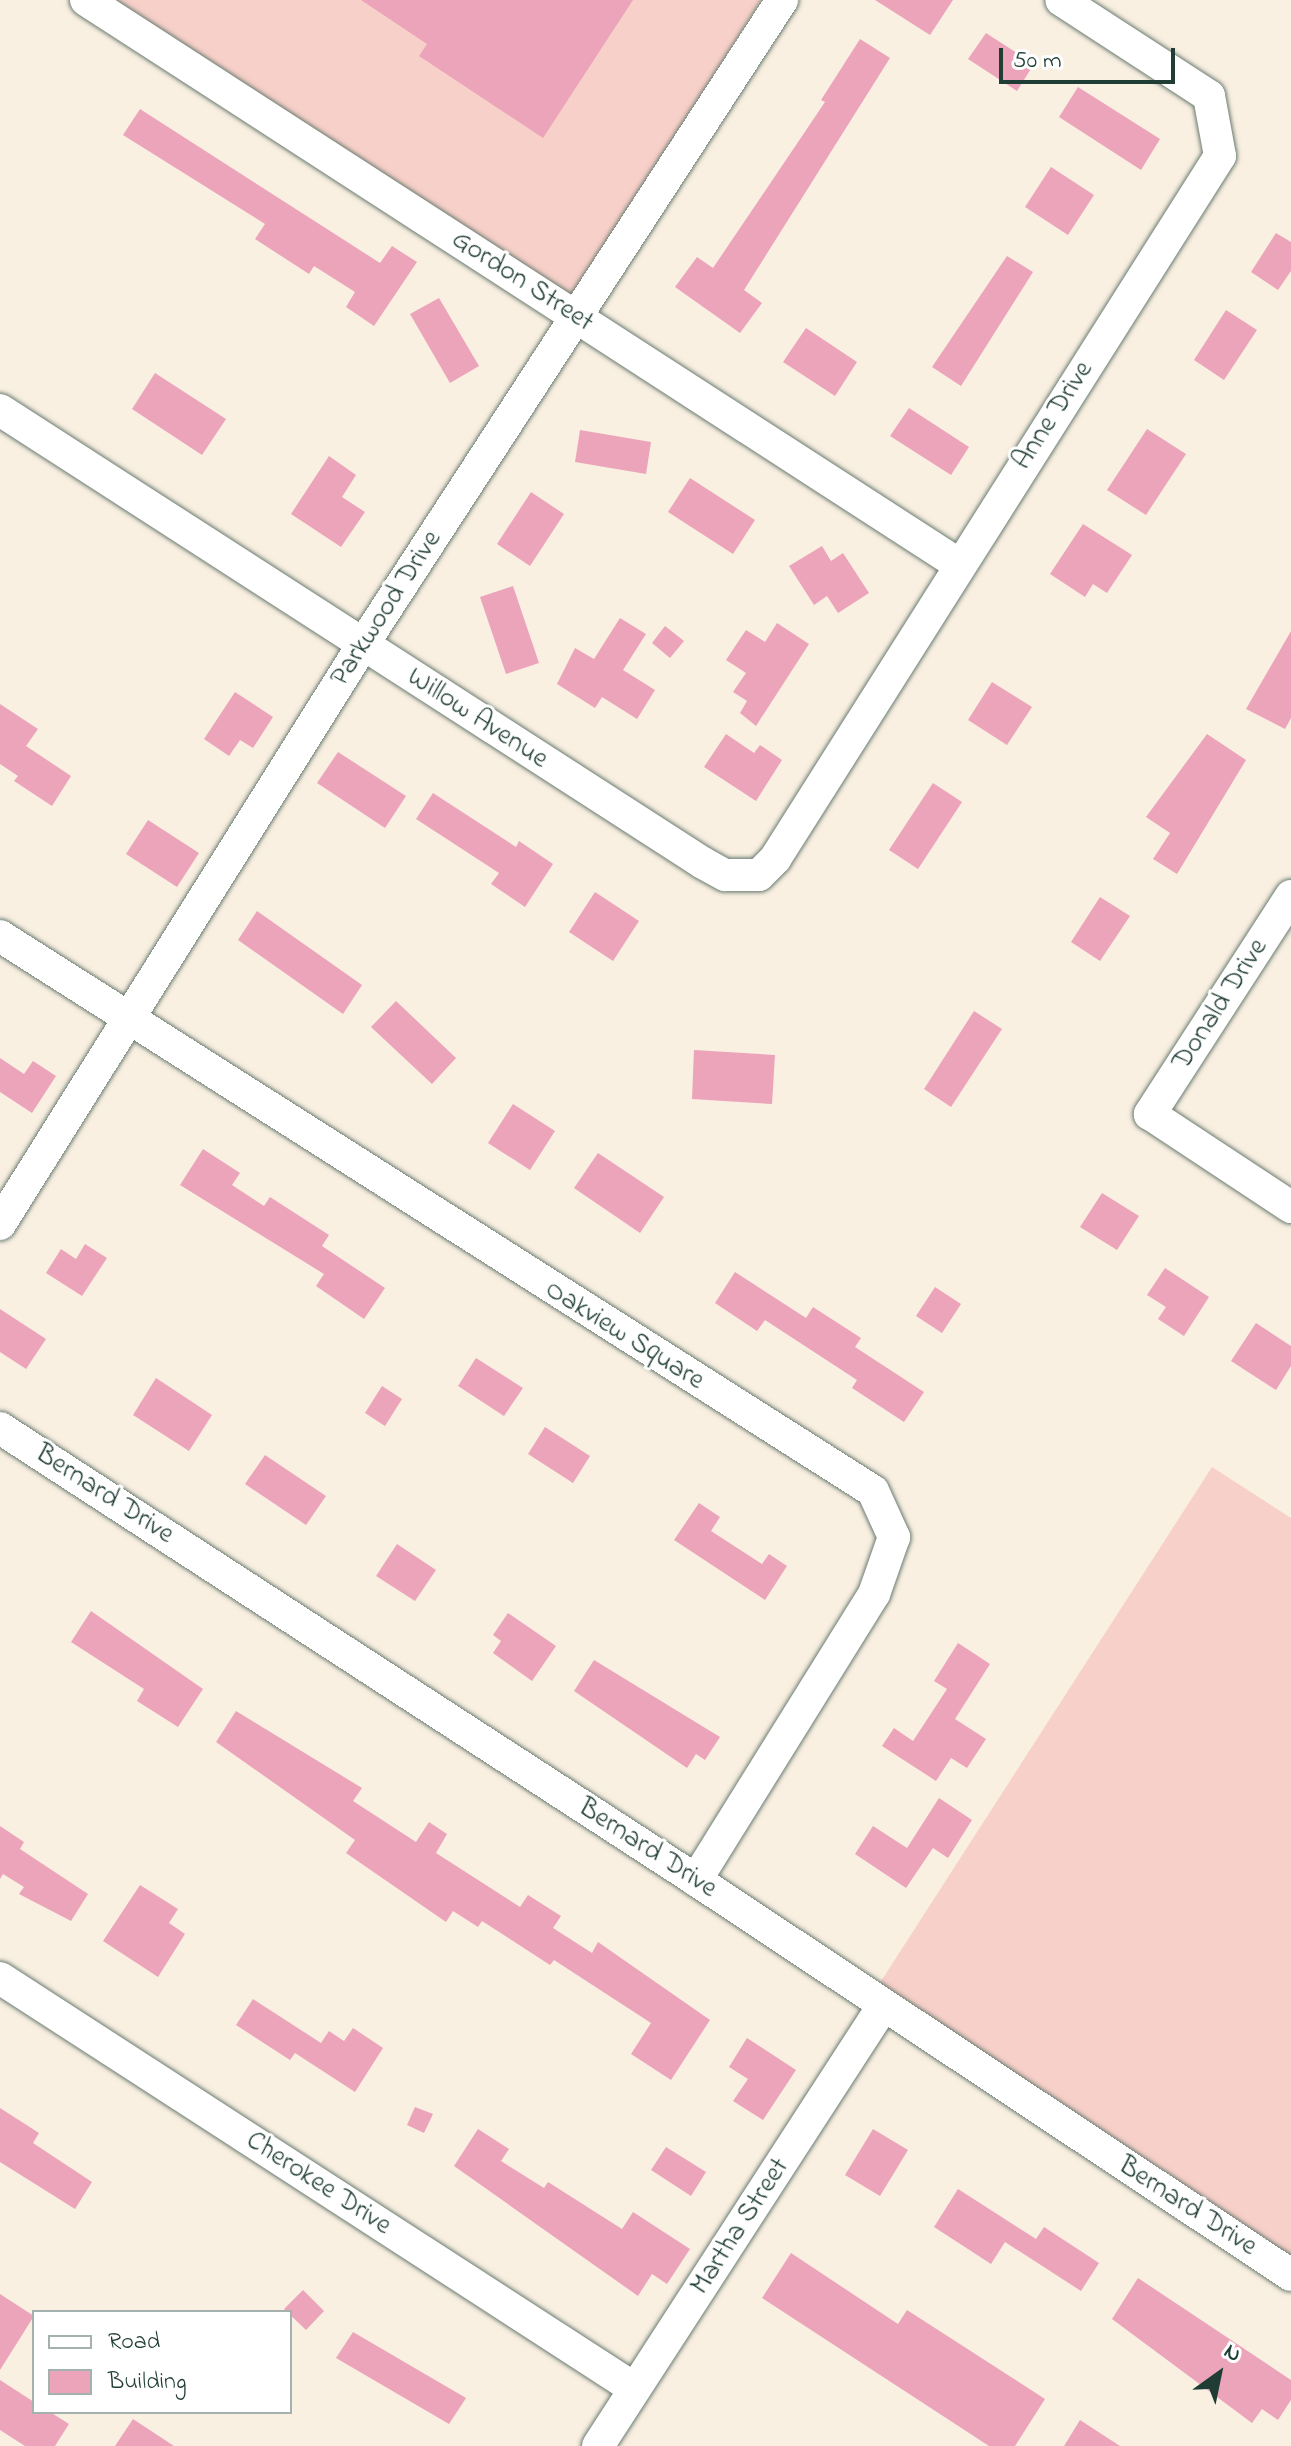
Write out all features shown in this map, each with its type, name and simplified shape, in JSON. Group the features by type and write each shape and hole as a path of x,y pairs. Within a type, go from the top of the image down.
{"street":[{"name":"Gordon Street","path":"86,0 958,564"},
{"name":"Parkwood Drive","path":"0,1224 362,646 782,0"},
{"name":"Anne Drive","path":"759,875 775,859 958,564 1220,156 1218,125 1209,96 1061,0"},
{"name":"Willow Avenue","path":"0,410 703,863 725,875 759,875"},
{"name":"Donald Drive","path":"1291,896 1150,1114 1291,1207"},
{"name":"Oakview Square","path":"0,936 129,1021 873,1491 894,1537 874,1594 696,1880"},
{"name":"Bernard Drive","path":"0,1428 696,1880 1291,2275"},
{"name":"Cherokee Drive","path":"0,1978 635,2389"},
{"name":"Martha Street","path":"598,2446 883,2006"}],"shaded area":[{"path":"109,0 761,0 572,299"},
{"path":"1212,1467 1291,1518 1291,2261 876,1989"}],"building":[{"path":"361,0 633,0 543,138 419,56 427,44"},
{"path":"875,0 953,0 930,35"},
{"path":"986,33 1034,64 1017,91 968,59"},
{"path":"860,39 890,58 744,290 762,303 740,333 675,287 697,257 713,268 825,102 821,100"},
{"path":"1078,87 1160,139 1141,170 1059,117"},
{"path":"140,109 380,263 392,246 417,262 374,326 346,307 355,292 314,266 309,274 255,239 265,224 123,135"},
{"path":"1051,167 1094,195 1068,235 1025,207"},
{"path":"1276,233 1291,242 1291,271 1278,290 1251,272"},
{"path":"1007,256 1033,272 961,386 932,367"},
{"path":"439,298 479,366 450,383 410,314"},
{"path":"1226,310 1257,330 1224,380 1194,360"},
{"path":"806,328 857,362 835,396 783,362"},
{"path":"155,373 226,419 202,455 132,409"},
{"path":"909,408 969,447 951,475 890,436"},
{"path":"1147,429 1186,454 1146,515 1107,490"},
{"path":"580,430 651,442 646,474 575,462"},
{"path":"329,456 356,475 342,497 365,512 341,547 291,514"},
{"path":"690,478 755,520 733,554 668,512"},
{"path":"531,492 564,514 530,566 497,544"},
{"path":"1083,524 1132,555 1107,593 1093,584 1085,597 1050,574"},
{"path":"822,546 831,561 843,553 869,593 838,613 827,596 814,605 789,566"},
{"path":"513,586 539,663 506,674 480,597"},
{"path":"620,618 646,634 623,670 655,690 637,719 602,697 595,708 557,684 575,648 594,659"},
{"path":"777,623 809,644 756,726 740,713 747,701 733,692 746,673 726,660 746,630 765,642"},
{"path":"665,626 684,641 670,658 652,643"},
{"path":"1291,631 1291,718 1285,729 1246,709"},
{"path":"992,682 1032,707 1007,745 968,720"},
{"path":"235,692 273,717 253,748 240,740 229,756 204,739"},
{"path":"0,704 38,729 26,746 71,776 52,806 14,781 18,776 0,764"},
{"path":"726,734 754,753 760,745 782,760 756,801 704,767"},
{"path":"1207,734 1246,760 1177,874 1153,859 1170,833 1146,817"},
{"path":"338,752 406,796 385,828 317,783"},
{"path":"933,783 962,802 918,869 889,850"},
{"path":"433,793 516,847 519,841 553,864 525,907 491,884 499,873 416,819"},
{"path":"148,820 199,853 177,887 126,854"},
{"path":"595,892 639,921 613,961 569,932"},
{"path":"1100,897 1130,916 1100,961 1071,942"},
{"path":"257,911 362,985 343,1014 238,940"},
{"path":"396,1001 456,1058 432,1084 371,1027"},
{"path":"974,1011 1002,1029 951,1107 924,1089"},
{"path":"694,1050 775,1055 772,1104 692,1099"},
{"path":"0,1058 24,1074 33,1061 56,1076 32,1113 0,1092"},
{"path":"513,1104 555,1131 530,1170 488,1143"},
{"path":"203,1149 240,1173 232,1185 264,1206 270,1197 329,1235 322,1246 385,1288 364,1319 316,1286 324,1274 180,1185"},
{"path":"598,1153 664,1197 640,1233 574,1188"},
{"path":"1102,1193 1139,1216 1117,1250 1080,1227"},
{"path":"85,1244 107,1258 82,1296 46,1273 61,1249 76,1259"},
{"path":"1165,1268 1209,1297 1184,1336 1158,1319 1166,1307 1147,1295"},
{"path":"735,1272 806,1318 813,1307 861,1338 855,1347 924,1392 904,1422 852,1388 857,1380 765,1320 757,1331 715,1303"},
{"path":"935,1287 961,1304 942,1333 916,1316"},
{"path":"0,1309 46,1339 26,1369 0,1352"},
{"path":"1256,1323 1291,1346 1291,1366 1276,1390 1231,1361"},
{"path":"476,1358 523,1388 504,1416 458,1386"},
{"path":"156,1378 212,1415 189,1451 133,1415"},
{"path":"382,1386 402,1399 385,1426 365,1413"},
{"path":"545,1427 590,1456 573,1483 528,1454"},
{"path":"265,1455 326,1496 306,1525 245,1484"},
{"path":"699,1503 720,1517 711,1531 762,1564 769,1554 787,1566 765,1600 674,1540"},
{"path":"397,1544 436,1570 415,1601 376,1576"},
{"path":"91,1611 203,1689 178,1727 137,1701 144,1689 71,1642"},
{"path":"508,1613 556,1646 532,1681 493,1653 501,1641 493,1635"},
{"path":"958,1643 990,1664 955,1719 986,1739 967,1768 951,1758 936,1781 882,1746 894,1728 913,1741 947,1689 934,1681"},
{"path":"594,1660 720,1737 705,1760 696,1754 687,1768 574,1691"},
{"path":"236,1711 362,1788 353,1801 416,1842 429,1822 447,1834 436,1853 520,1907 528,1895 561,1916 553,1928 592,1953 598,1942 710,2020 671,2080 631,2054 651,2023 554,1960 550,1965 482,1921 478,1927 453,1911 446,1922 346,1853 355,1840 216,1742"},
{"path":"939,1798 972,1820 948,1858 933,1848 906,1888 855,1854 873,1826 907,1848"},
{"path":"0,1826 24,1842 20,1849 88,1894 71,1921 19,1894 24,1887 3,1874 0,1879"},
{"path":"140,1885 178,1909 169,1923 185,1934 158,1977 103,1941"},
{"path":"253,1999 321,2043 329,2031 344,2041 353,2028 383,2048 355,2092 295,2053 290,2060 236,2025"},
{"path":"747,2038 796,2070 763,2120 733,2101 748,2079 729,2067"},
{"path":"415,2107 433,2114 424,2133 407,2125"},
{"path":"0,2108 39,2133 33,2143 92,2182 75,2209 0,2162"},
{"path":"478,2129 509,2149 501,2161 544,2188 548,2182 622,2229 633,2212 690,2249 667,2284 652,2274 638,2296 454,2166"},
{"path":"873,2129 908,2150 880,2196 845,2175"},
{"path":"666,2147 706,2172 691,2196 651,2170"},
{"path":"958,2189 1036,2239 1044,2227 1099,2263 1081,2291 1005,2242 991,2264 934,2227"},
{"path":"791,2253 898,2324 907,2310 1045,2399 1015,2446 989,2446 762,2298"},
{"path":"1138,2278 1291,2380 1291,2400 1278,2420 1262,2409 1252,2423 1112,2319"},
{"path":"303,2290 324,2311 306,2330 292,2317 292,2310 284,2309"},
{"path":"0,2294 32,2315 32,2319 0,2370"},
{"path":"353,2332 466,2398 449,2424 336,2358"},
{"path":"0,2380 32,2401 32,2414 53,2414 69,2424 55,2446 25,2446 0,2430"},
{"path":"133,2419 174,2446 115,2446"},
{"path":"1080,2420 1120,2446 1064,2446"}]}
